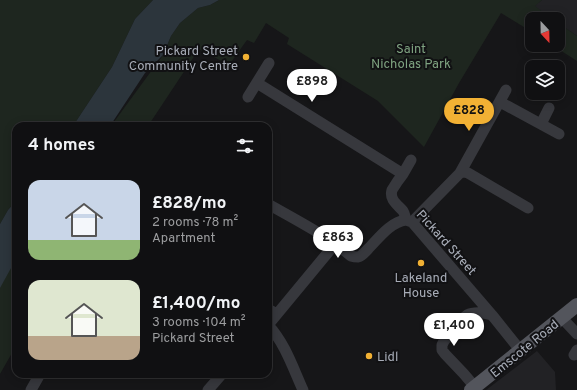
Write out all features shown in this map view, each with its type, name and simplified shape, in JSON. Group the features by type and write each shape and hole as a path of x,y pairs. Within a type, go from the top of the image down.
{"main road":[{"name":"Emscote Road","path":"473,388 577,306"}],"street":[{"path":"248,97 269,63"},
{"path":"257,83 403,174"},
{"path":"272,206 316,232 351,256 357,257 363,254 397,222 409,221 460,173 506,90"},
{"path":"500,102 559,134"},
{"path":"541,124 549,108"},
{"name":"Pickard Street","path":"411,160 392,190 392,198 409,221 492,315 520,350"},
{"path":"460,173 468,173 528,208"},
{"path":"273,311 335,244"},
{"name":"Pickard Street","path":"469,289 471,306 467,315 444,341 442,350 444,354 464,374 473,388"},
{"path":"467,315 480,312 492,315"},
{"path":"562,318 577,334"},
{"path":"272,329 281,342 303,390"},
{"path":"31,390 38,378"},
{"path":"208,390 218,378"}],"shaded area":[{"path":"153,0 219,0 210,5 198,8 180,23 171,36 163,55 145,73 113,122 76,122 112,67 135,19"},
{"path":"542,0 577,0 577,36 565,28 565,12 542,12 534,6"},
{"path":"12,206 12,266 0,288 0,224"},
{"path":"537,351 555,372 556,390 486,390"}],"green space":[{"path":"0,0 153,0 135,19 112,67 76,122 12,122 12,206 0,224"},
{"name":"Saint Nicholas Park","path":"219,0 542,0 535,6 543,12 525,12 525,28 501,13 459,83 424,147 378,101 287,44 289,38 266,23 254,43 247,40 229,65 199,49 151,122 114,122 163,55 171,36 180,23 198,8 210,5"},
{"path":"565,28 577,36 577,61 563,52 565,52"},
{"path":"12,264 12,353 0,374 0,286"}],"place":[{"name":"Pickard Street Community Centre","path":"246,57"},
{"name":"Lakeland House","path":"421,263"},
{"name":"Lidl","path":"369,356"}]}
